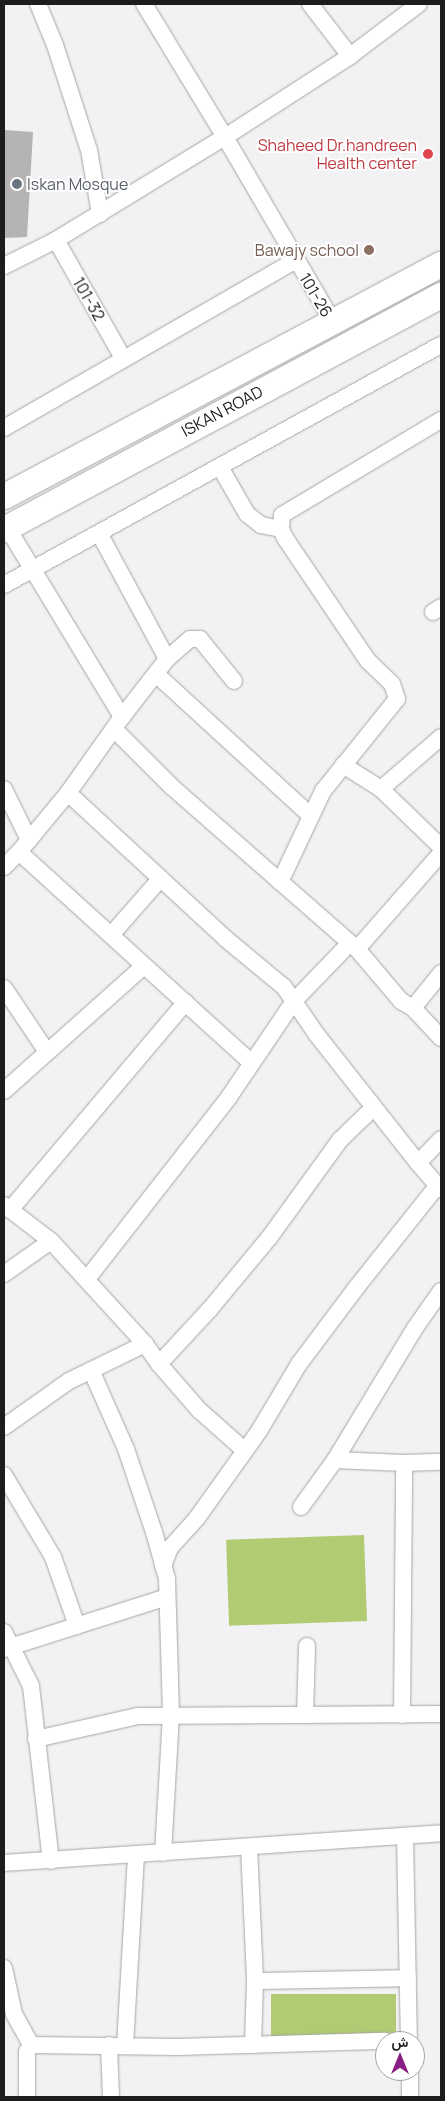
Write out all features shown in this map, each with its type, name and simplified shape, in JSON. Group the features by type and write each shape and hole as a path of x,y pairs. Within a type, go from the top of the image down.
{"main road":[{"name":"ISKAN ROAD","path":"4,496 441,264"},
{"path":"398,287 413,310"},
{"name":"ISKAN ROAD","path":"6,528 441,295"}],"street":[{"path":"38,4 55,45 89,150 100,214"},
{"name":"101-26","path":"144,4 225,137 333,322"},
{"path":"310,4 350,56"},
{"path":"4,266 56,240 225,137 350,56 419,4"},
{"name":"101-32","path":"56,240 123,358"},
{"path":"4,428 296,260"},
{"path":"4,585 441,346"},
{"path":"280,882 323,791 391,709 397,699 392,684 368,661 281,529 282,514 441,420"},
{"path":"220,466 248,514 261,525 281,529"},
{"path":"6,528 34,569 118,723 172,788 353,946 401,1001 414,1008 441,1038"},
{"path":"99,533 168,660"},
{"path":"4,866 24,846 68,792 156,674 190,639 200,639 234,681"},
{"path":"156,674 311,816"},
{"path":"381,790 441,736"},
{"path":"343,765 381,790 441,847"},
{"path":"4,789 24,846 144,966 251,1062"},
{"path":"68,792 146,867 161,878 226,939 284,987 418,1164 440,1187 356,1288 300,1364 259,1430 197,1518 170,1548 163,1566"},
{"path":"87,1279 229,1097 251,1062 294,1002 353,946 441,853"},
{"path":"112,934 161,878"},
{"path":"4,1091 144,966"},
{"path":"414,1008 441,973"},
{"path":"4,988 47,1052"},
{"path":"186,1002 7,1208 52,1241 145,1344 159,1364 199,1410 244,1450"},
{"path":"159,1364 210,1309 269,1238 340,1140 374,1107"},
{"path":"418,1164 441,1139"},
{"path":"4,1274 52,1241"},
{"path":"301,1507 335,1460 415,1328 441,1291"},
{"path":"4,1427 37,1405 55,1389 145,1344"},
{"path":"91,1370 126,1448 167,1579 171,1715 163,1853"},
{"path":"335,1460 404,1463 441,1462"},
{"path":"402,1715 404,1463"},
{"path":"4,1475 53,1557 77,1626"},
{"path":"8,1648 167,1597"},
{"path":"4,1632 8,1648 31,1686 50,1861"},
{"path":"305,1715 307,1646"},
{"path":"36,1739 138,1716 441,1714"},
{"path":"4,1863 405,1837 441,1833"},
{"path":"405,1837 409,2031"},
{"path":"249,1847 255,1981 253,2045"},
{"path":"111,2097 136,1855"},
{"path":"4,1968 14,2014 31,2045"},
{"path":"255,1981 408,1978"},
{"path":"31,2045 253,2045 375,2041"},
{"path":"27,2097 27,2052 31,2045"},
{"path":"410,2081 410,2097"}],"green space":[{"path":"364,1535 367,1621 229,1626 226,1540"},
{"path":"271,1994 396,1994 396,2031 375,2031 375,2041 271,2041"}],"building":[{"name":"Iskan Mosque","path":"4,130 33,132 27,237 4,238"}],"place":[{"name":"Shaheed Dr.handreen Health center","path":"428,154"},
{"name":"Iskan Mosque","path":"17,184"},
{"name":"Bawajy school","path":"369,250"}]}
